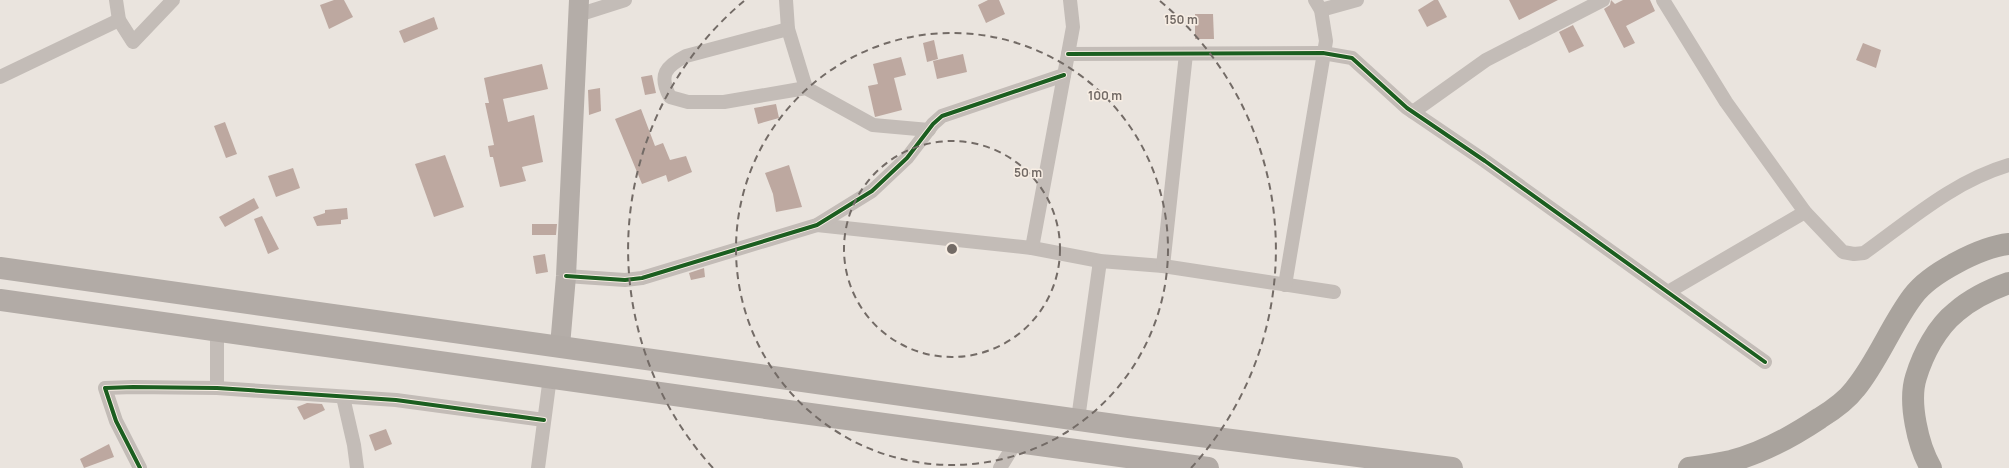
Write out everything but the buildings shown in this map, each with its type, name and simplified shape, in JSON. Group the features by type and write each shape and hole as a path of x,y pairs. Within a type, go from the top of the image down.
{"highway":[{"path":"1689,468 1732,461 1768,448 1793,437 1838,406 1855,389 1913,296 1928,282 1963,258 1997,245 2009,244"},
{"path":"1931,468 1925,458 1917,436 1914,404 1916,378 1933,340 1954,313 1982,293 2009,283"}],"main road":[{"path":"0,268 1129,427 1452,468"},
{"path":"0,300 550,378 1208,468"}],"street":[{"path":"116,0 119,20 134,42 173,0"},
{"path":"560,346 566,276 579,8 625,0"},
{"path":"786,0 788,29 806,88"},
{"path":"1032,248 1073,28 1070,0"},
{"path":"1285,285 1326,41 1318,5 1357,0"},
{"path":"1413,112 1486,60 1603,0"},
{"path":"1663,0 1726,102 1805,212 1843,252 1854,254 1864,253 1950,190 1989,171 2009,165"},
{"path":"0,78 119,20"},
{"path":"788,29 686,56 671,64 665,74 665,88 670,97 688,102 724,102 806,88 873,125 929,130"},
{"path":"1068,54 1323,53 1352,58 1413,112 1485,160 1765,362"},
{"path":"1163,266 1186,54"},
{"path":"566,276 625,280 642,278 817,225 872,191 907,158 942,116 1064,75"},
{"path":"1668,292 1805,212"},
{"path":"817,225 1032,248 1100,261 1163,266 1334,292"},
{"path":"1078,419 1100,261"},
{"path":"217,330 217,388"},
{"path":"538,468 550,378"},
{"path":"140,468 116,421 105,388 217,388 343,397 436,404 544,420"},
{"path":"343,397 354,445 357,468"},
{"path":"1000,468 1016,442"}],"cycle path":[{"path":"1068,54 1323,53 1352,58 1407,108 1485,161 1765,362"},
{"path":"566,276 625,280 642,278 817,225 872,191 907,158 933,124 942,116 1064,75"},
{"path":"140,468 116,421 105,388 217,388 396,400 544,420"}]}
